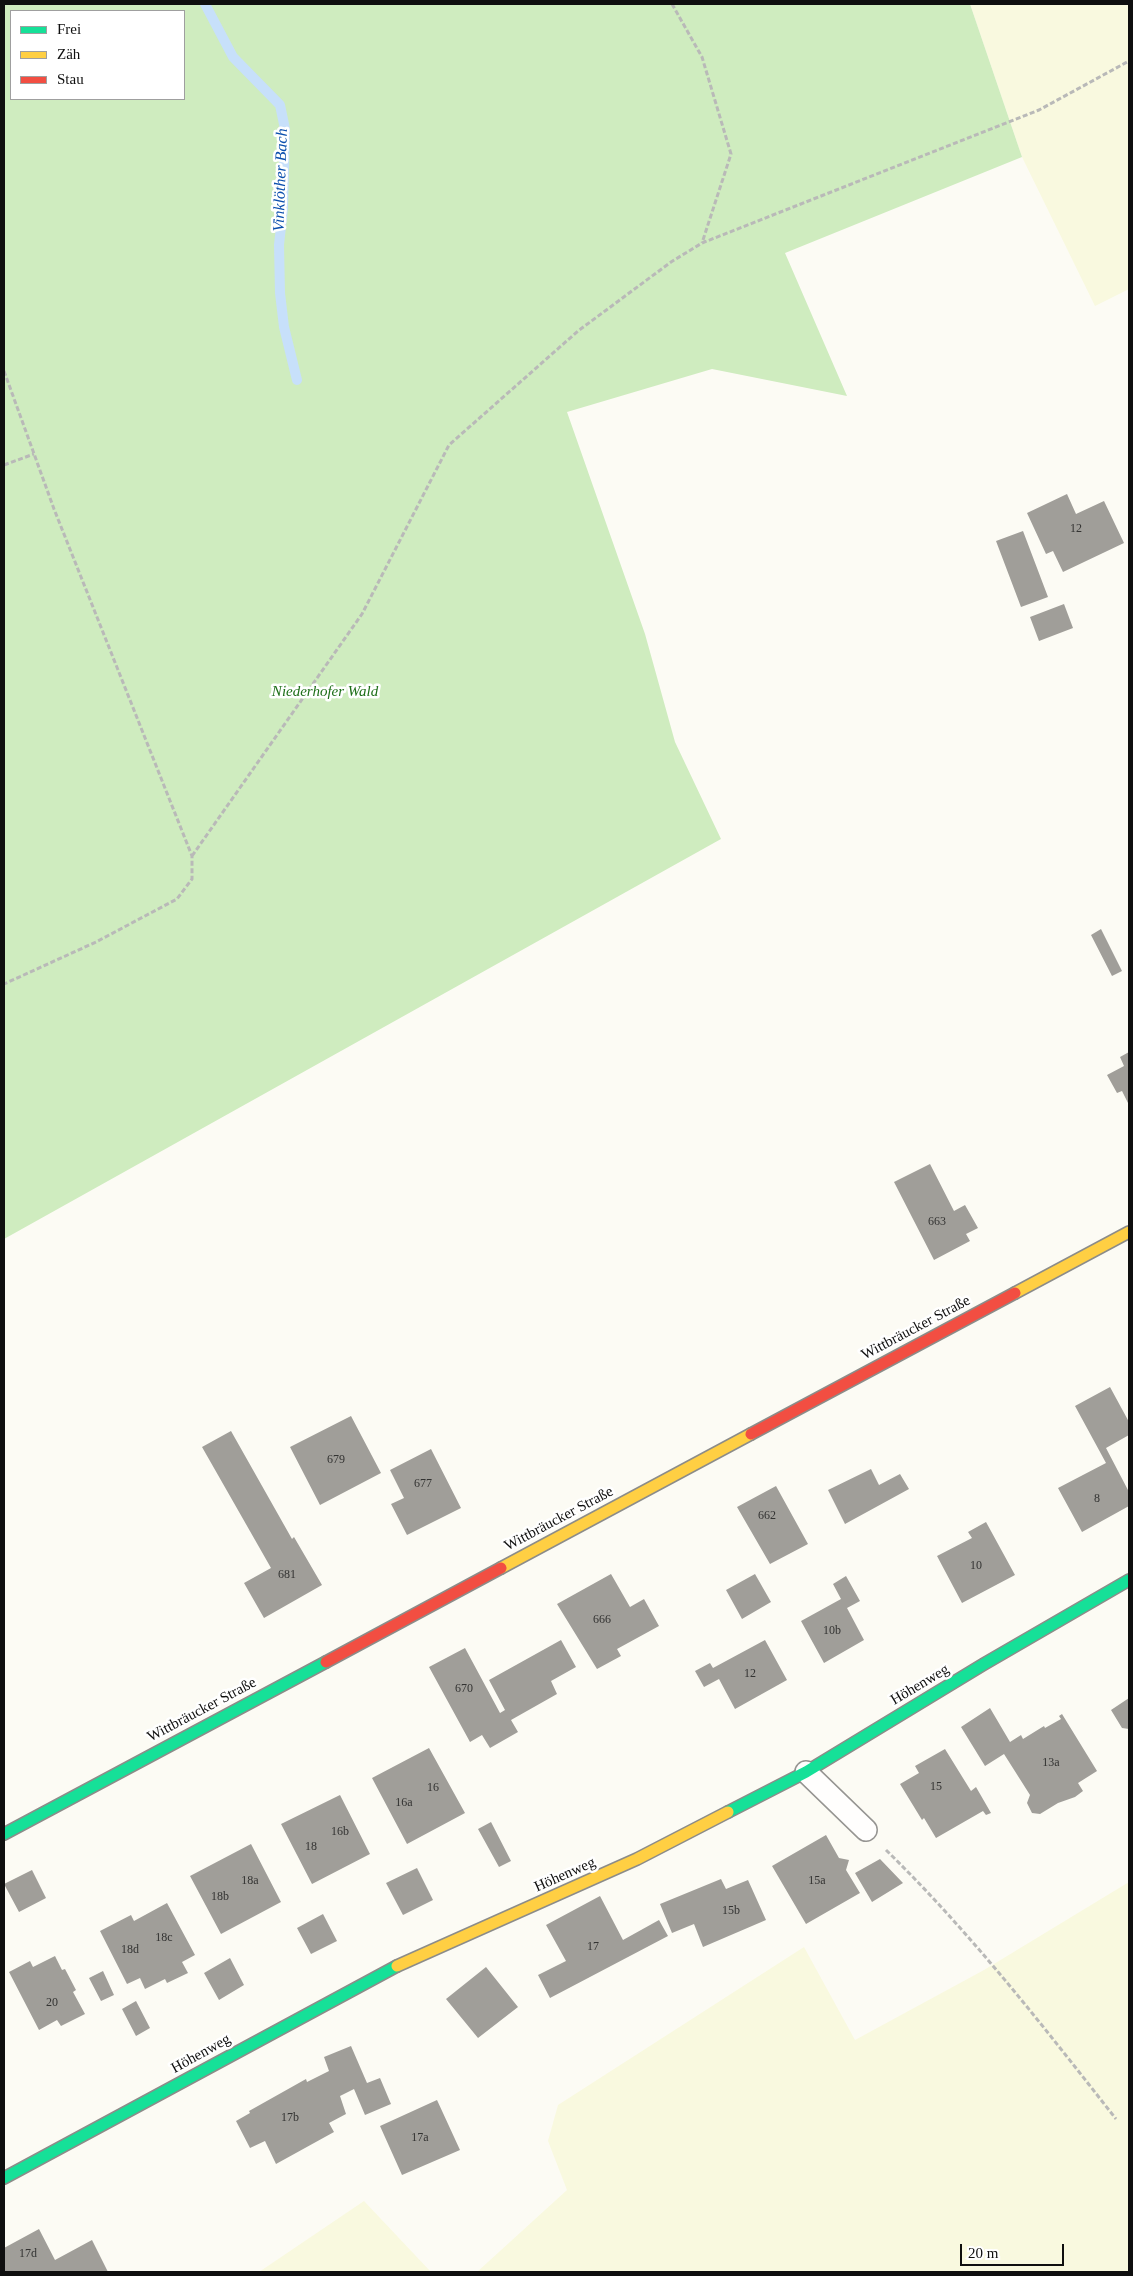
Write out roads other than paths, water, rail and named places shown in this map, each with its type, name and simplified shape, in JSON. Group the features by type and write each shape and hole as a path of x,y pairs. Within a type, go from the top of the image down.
{"main road":[{"name":"Wittbräucker Straße","path":"4,1834 1129,1232"},
{"name":"Höhenweg","path":"4,2178 380,1974 638,1859 806,1772 984,1664 1129,1580"}],"lane":[{"path":"806,1772 866,1830"}],"waterway":[{"name":"Vinklöther Bach","path":"205,4 233,57 280,105 285,129 283,208 279,245 280,293 284,327 297,380"}],"park label":[{"name":"Niederhofer Wald","path":"325,692"}]}
